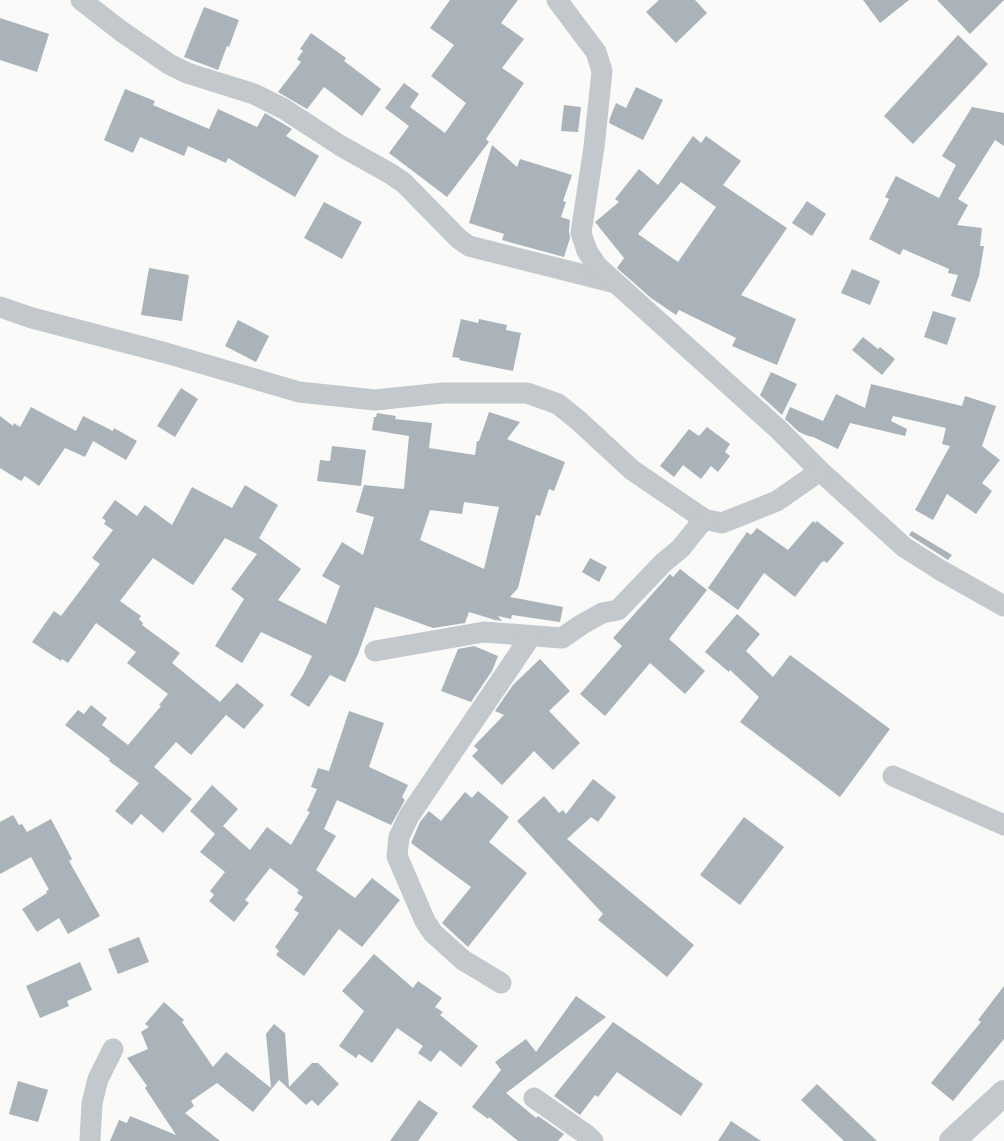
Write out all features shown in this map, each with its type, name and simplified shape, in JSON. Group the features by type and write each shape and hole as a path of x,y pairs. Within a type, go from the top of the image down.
{"street":[{"path":"81,0 121,31 169,64 187,73 254,94 284,109 342,146 391,174 404,183 459,239 469,246 615,283"},
{"path":"557,0 596,52 602,71 594,147 581,233 587,251 597,266 777,428 820,471 904,548 1004,606"},
{"path":"0,307 32,318 166,353 299,392 375,400 443,393 527,393 558,404 632,470 704,519 722,523 776,501 820,471"},
{"path":"375,651 484,632 562,638 602,613 618,610 663,563 681,548 704,519"},
{"path":"501,983 463,960 433,933 425,922 397,856 399,837 409,816 531,636"},
{"path":"893,776 1004,825"},
{"path":"90,1141 92,1103 98,1079 113,1049"},
{"path":"952,1141 1004,1093"},
{"path":"534,1098 587,1135 592,1141"}],"building":[{"path":"450,0 518,0 501,23 524,39 502,68 524,83 486,139 489,142 447,197 389,153 409,126 385,108 404,83 419,94 410,107 445,133 466,103 431,76 454,45 430,28"},
{"path":"659,0 695,0 707,13 676,43 646,12"},
{"path":"863,0 909,0 880,23"},
{"path":"937,0 1004,0 970,34"},
{"path":"204,7 239,20 218,70 184,57"},
{"path":"0,18 49,34 37,72 0,60"},
{"path":"311,33 346,58 344,61 381,89 362,116 324,87 307,109 278,92 301,62 297,59 303,51 300,49"},
{"path":"958,35 988,64 913,144 884,116"},
{"path":"636,87 663,100 643,140 609,123 616,103 626,108"},
{"path":"125,89 155,101 153,105 209,129 218,109 257,127 265,113 292,129 286,136 319,156 295,197 228,158 226,163 188,146 184,156 140,137 133,153 104,140"},
{"path":"564,105 581,107 578,132 561,131"},
{"path":"972,107 1004,113 1004,146 995,140 958,199 968,205 957,225 982,228 980,246 984,246 979,276 970,302 951,296 958,275 948,273 949,269 903,249 900,255 869,239 889,199 885,197 896,176 939,198 956,165 942,156"},
{"path":"693,136 701,143 706,136 741,161 723,185 787,228 741,295 796,319 777,365 732,346 736,338 679,310 676,315 651,298 617,268 624,258 595,222 619,202 615,199 639,169 658,185","holes":["681,182 716,207 678,262 638,234"]},
{"path":"492,145 517,167 520,159 572,175 563,201 566,202 561,217 570,220 570,238 564,257 502,240 504,234 469,223"},
{"path":"807,201 826,214 812,236 792,223"},
{"path":"324,202 362,222 342,259 304,238"},
{"path":"149,268 189,275 182,321 141,315"},
{"path":"852,269 880,281 870,305 841,293"},
{"path":"933,311 956,318 947,345 924,337"},
{"path":"461,319 478,323 479,319 507,325 506,330 521,333 513,371 452,357"},
{"path":"238,320 269,336 256,362 225,346"},
{"path":"863,337 895,359 882,375 852,350"},
{"path":"771,372 797,384 782,415 760,395"},
{"path":"871,384 962,406 965,396 996,406 982,446 1000,460 982,483 992,491 976,514 947,494 933,520 915,510 950,446 942,444 946,428 893,416 891,421 907,429 905,436 850,423 838,449 799,432 785,419 790,407 823,421 836,394 865,408"},
{"path":"181,388 198,399 175,437 157,426"},
{"path":"31,407 76,431 83,416 113,431 114,428 137,441 126,460 93,441 85,457 65,448 39,486 25,476 21,481 0,468 0,416 13,426 14,423 20,427"},
{"path":"489,412 520,422 507,439 565,462 554,491 549,489 540,516 536,515 518,588 510,597 563,607 560,622 512,615 511,619 498,616 502,621 469,612 465,623 433,628 375,607 358,654 345,682 330,675 309,707 290,695 312,656 261,632 242,663 215,646 244,599 231,589 257,554 225,538 193,585 153,558 120,601 141,616 139,619 143,623 142,625 180,653 172,663 220,702 237,683 264,705 244,729 226,715 191,755 176,742 154,767 192,799 163,833 141,814 132,825 115,811 139,783 65,725 78,710 84,714 91,705 107,718 102,725 128,745 161,706 159,705 168,694 127,663 136,652 96,623 68,663 62,659 61,661 32,642 54,611 61,616 100,564 92,558 113,530 104,524 106,521 102,518 115,500 137,516 145,505 172,525 192,487 232,508 245,485 278,505 259,538 301,569 278,600 326,624 340,586 322,576 342,542 363,555 374,517 356,512 364,485 404,489 409,436 372,430 374,417 376,417 377,413 396,416 395,419 432,423 429,448 475,455 477,441 479,441","holes":["464,502 499,507 484,569 420,540 430,510 462,514"]},
{"path":"707,427 730,444 725,452 730,456 718,472 711,466 701,479 683,465 674,477 660,466 689,429 699,436"},
{"path":"332,446 366,450 361,486 317,481 320,460 330,461"},
{"path":"813,521 815,523 817,521 844,543 827,563 824,561 821,563 795,597 764,573 738,610 708,588 747,532 751,535 757,528 788,550"},
{"path":"912,531 952,555 948,560 909,535"},
{"path":"590,558 607,567 599,582 582,572"},
{"path":"680,569 707,590 669,639 705,671 685,694 650,663 605,716 580,694 622,646 613,638 670,574 673,577"},
{"path":"737,614 760,634 746,651 773,677 790,655 890,729 840,797 740,722 759,697 730,670 729,672 705,652"},
{"path":"474,646 498,656 492,671 471,702 441,691 458,649"},
{"path":"540,659 570,691 549,711 580,743 553,770 534,751 502,785 472,756 478,750 474,746 504,715 495,711 513,685"},
{"path":"349,711 384,723 369,767 408,785 402,797 405,800 391,825 337,800 324,829 336,836 316,870 355,898 372,878 400,900 362,947 339,929 304,976 276,955 279,951 275,947 299,913 294,910 303,897 297,893 299,890 270,868 245,900 249,903 234,922 209,901 214,895 210,891 225,872 200,852 215,834 190,811 212,785 238,809 223,826 250,850 267,827 291,845 310,812 307,811 317,789 311,787 318,768 329,771"},
{"path":"593,779 616,797 598,822 591,817 567,839 694,945 667,977 598,920 603,914 517,821 544,796 559,813 563,810 566,814"},
{"path":"478,791 509,817 489,842 527,873 468,947 442,923 471,887 411,843 420,822 429,811 441,821 465,792 472,798"},
{"path":"13,815 19,825 22,824 27,832 51,819 72,859 69,861 100,916 68,934 59,918 37,932 22,909 49,890 31,857 0,874 0,822"},
{"path":"744,817 784,847 740,905 700,875"},
{"path":"139,937 149,962 118,974 108,949"},
{"path":"374,954 413,988 418,981 442,998 435,1007 443,1012 440,1015 478,1046 461,1067 440,1050 431,1062 418,1053 423,1046 397,1028 372,1063 359,1054 356,1058 339,1046 364,1011 342,991"},
{"path":"80,962 92,990 67,1001 69,1006 40,1018 26,986"},
{"path":"1004,986 1004,1039 953,1101 931,1083 981,1022 978,1020"},
{"path":"576,996 606,1017 506,1093 536,1118 538,1116 564,1134 558,1141 518,1141 489,1117 488,1119 472,1107 501,1070 495,1062 526,1039 536,1052"},
{"path":"164,1002 184,1020 182,1022 213,1067 226,1052 271,1088 266,1034 274,1024 285,1033 289,1087 312,1063 318,1063 339,1084 318,1106 312,1100 306,1105 279,1080 253,1112 217,1083 191,1101 194,1106 185,1113 220,1141 110,1141 119,1120 127,1123 130,1116 176,1135 145,1088 147,1086 127,1058 148,1049 141,1032 149,1027 145,1024"},
{"path":"613,1022 703,1084 681,1116 617,1072 598,1097 595,1095 580,1115 554,1096"},
{"path":"18,1081 48,1090 38,1122 9,1114"},
{"path":"817,1084 877,1141 844,1141 801,1100"},
{"path":"419,1100 438,1113 418,1141 390,1141"},
{"path":"731,1121 761,1141 718,1141"}]}
